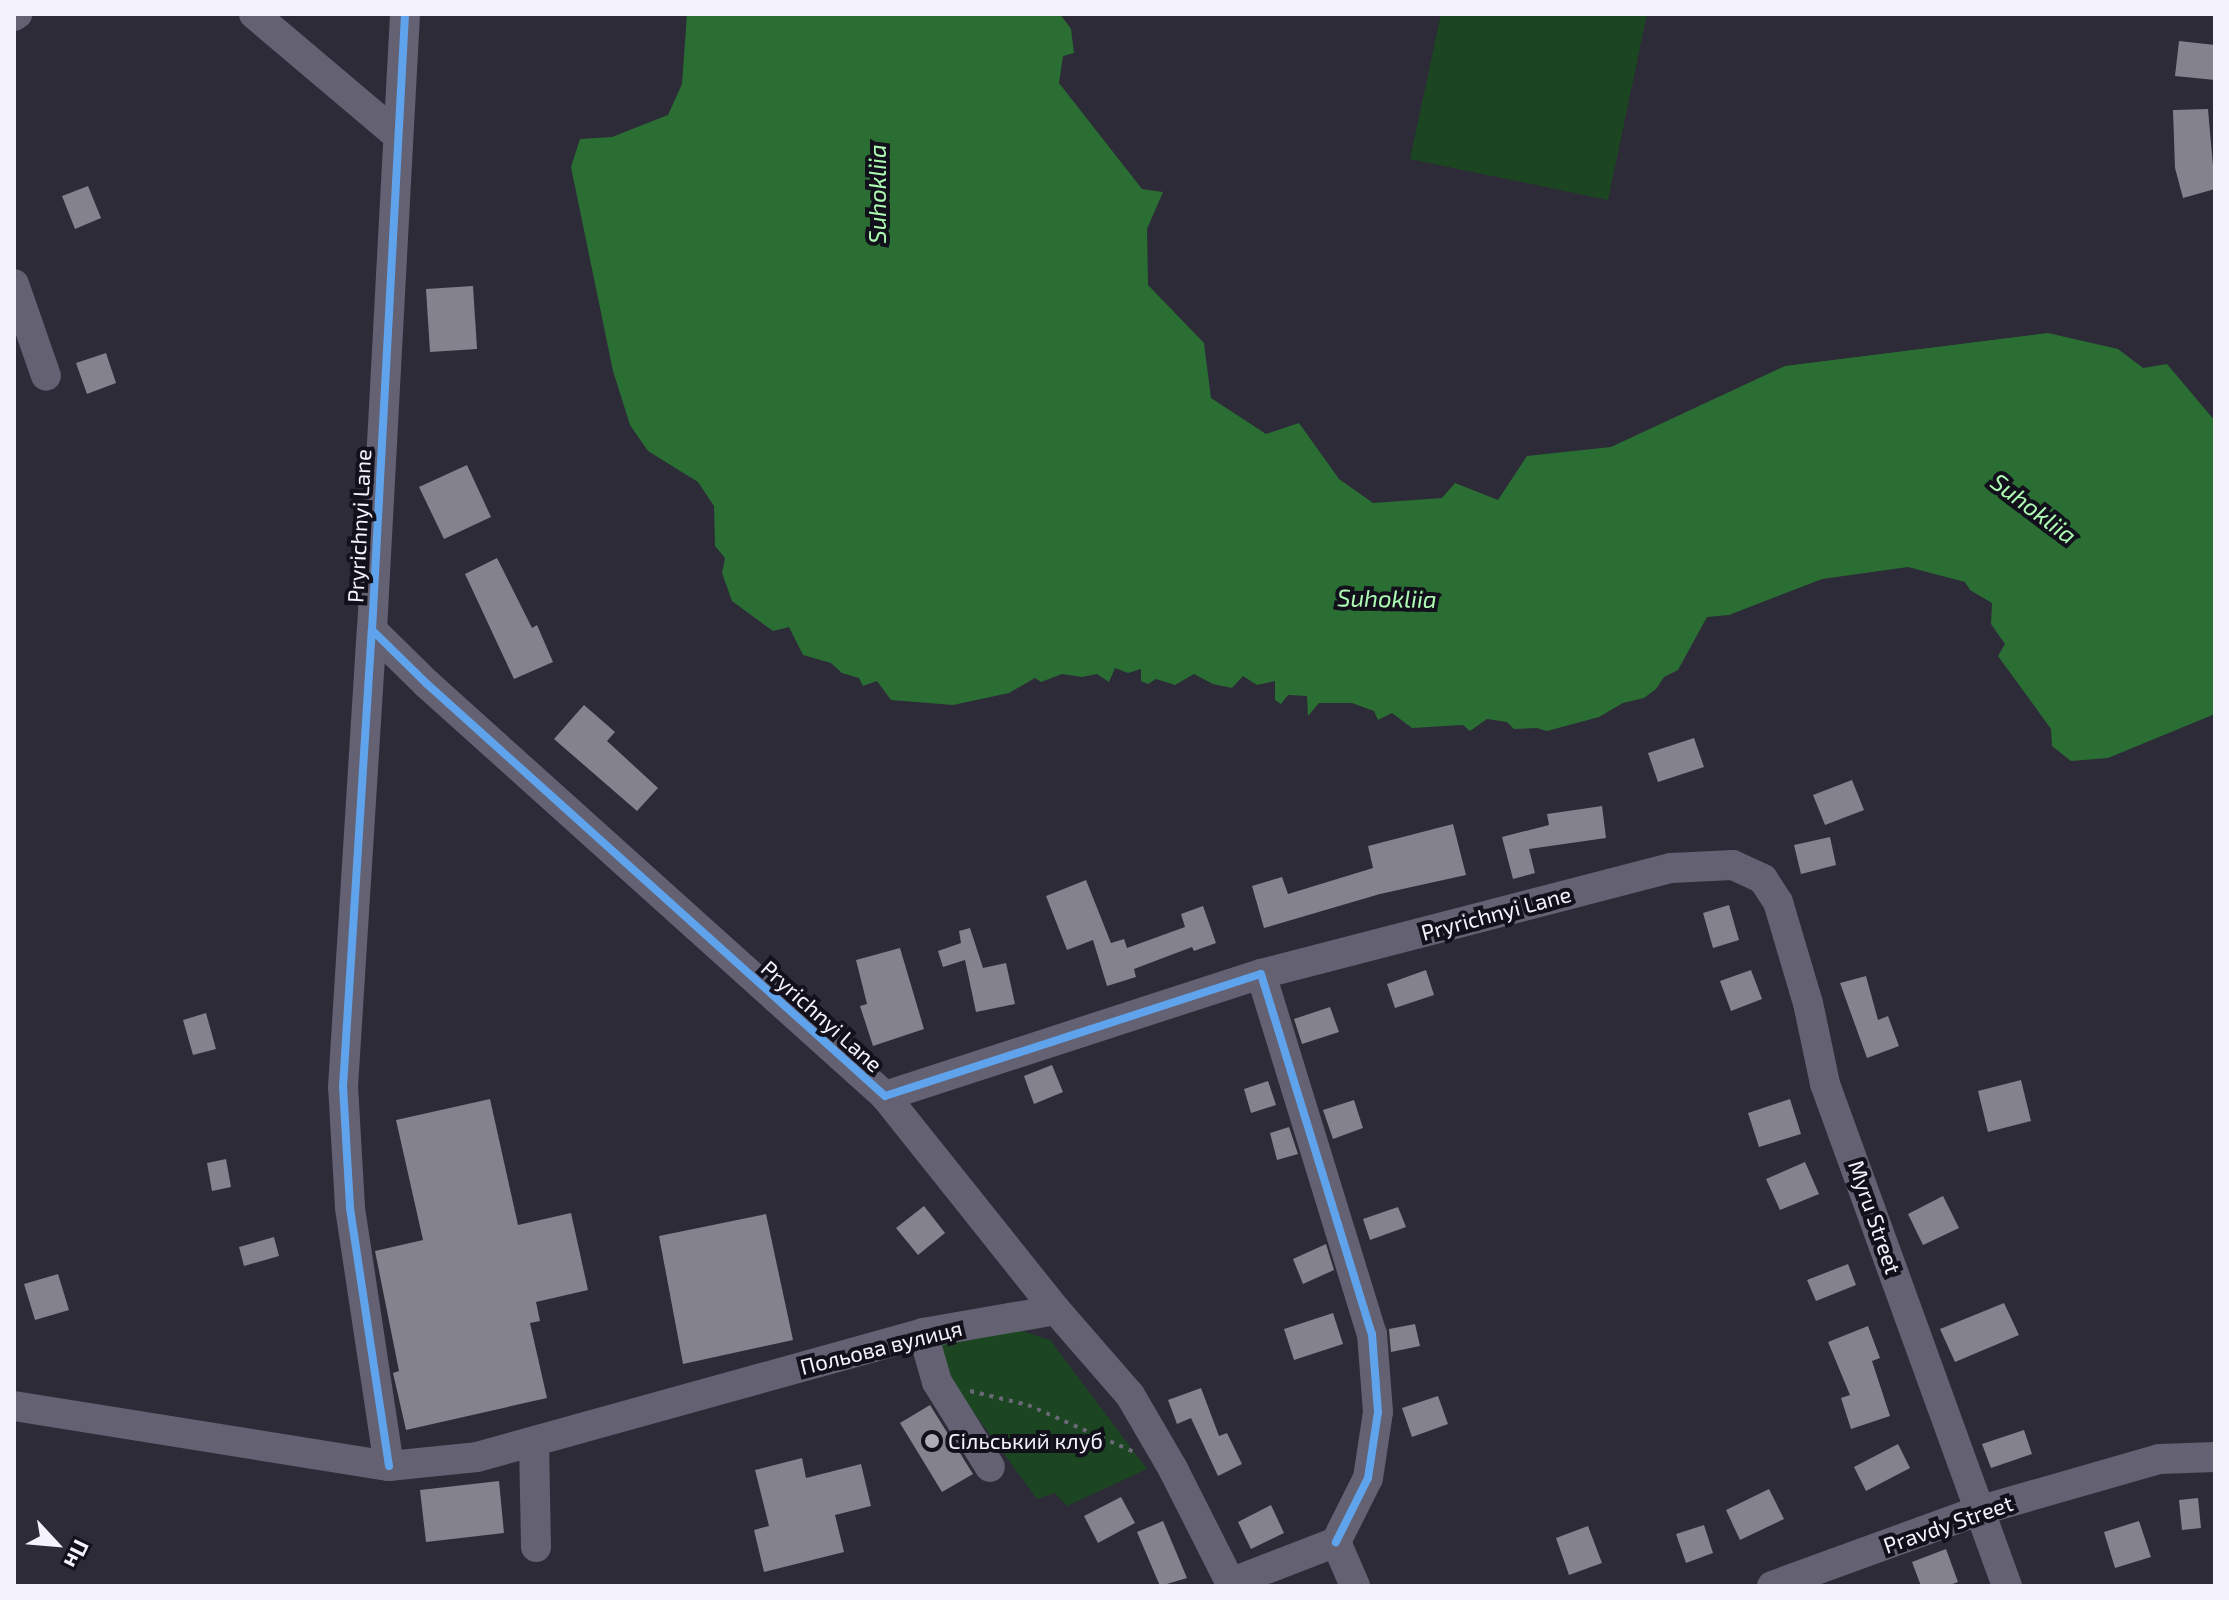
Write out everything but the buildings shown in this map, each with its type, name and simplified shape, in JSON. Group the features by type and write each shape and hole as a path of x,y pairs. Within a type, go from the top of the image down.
{"street":[{"path":"254,14 397,135"},
{"name":"Pryrichnyi Lane","path":"405,14 372,630 427,684 885,1096 1261,974 1671,868 1733,865"},
{"path":"14,284 46,376"},
{"path":"372,630 343,1087 350,1207 389,1466"},
{"name":"Myru Street","path":"1733,865 1763,879 1778,902 1808,1003 1825,1084 2007,1586"},
{"path":"885,1096 1056,1310 1130,1395 1173,1469 1231,1585 1336,1542 1368,1478 1378,1412 1372,1334 1261,974"},
{"name":"Польова вулиця","path":"15,1402 389,1466 477,1457 923,1333 1056,1310"},
{"path":"923,1333 937,1382 990,1467"},
{"path":"534,1442 536,1547"},
{"name":"Pravdy Street","path":"1772,1586 1978,1511 2159,1459 2215,1457"},
{"path":"1336,1542 1355,1586"}],"path":[{"path":"937,1382 1028,1405 1173,1469"}],"shaded area":[{"path":"1441,14 1647,14 1608,200 1410,159"},
{"path":"1016,1329 1050,1340 1147,1469 1067,1506 1055,1493 1037,1499 937,1362 939,1341"}],"water":[{"name":"Suhokliia","path":"687,14 1060,14 1071,29 1074,53 1063,56 1059,83 1142,189 1163,192 1147,229 1148,285 1204,343 1211,398 1266,434 1299,423 1339,479 1373,503 1442,498 1455,483 1498,500 1527,456 1611,447 1785,366 2048,333 2118,349 2143,368 2167,364 2215,421 2215,714 2108,758 2071,761 2052,746 2051,729 1998,656 2005,644 1991,624 1992,603 1970,590 1965,582 1908,567 1822,579 1729,615 1707,617 1678,670 1664,677 1656,689 1644,698 1623,703 1599,717 1547,731 1514,729 1507,722 1487,719 1470,731 1463,725 1412,728 1392,713 1378,720 1374,711 1352,703 1319,703 1308,716 1307,696 1288,695 1281,704 1275,700 1275,681 1257,685 1243,676 1232,688 1213,684 1194,674 1175,685 1156,679 1148,684 1141,681 1141,669 1128,673 1115,668 1109,682 1097,674 1082,677 1062,674 1041,682 1035,678 1009,693 953,705 891,700 877,681 863,686 859,678 842,673 831,663 803,655 789,627 773,631 732,601 722,573 725,558 715,546 714,506 698,482 648,451 630,425 613,371 571,167 580,139 612,137 668,115 682,84"}],"cycle path":[{"path":"389,1466 350,1207 343,1087 372,630 405,14"},
{"path":"372,630 427,684 885,1096 1261,974 1372,1334 1378,1412 1368,1478 1336,1542"}],"place":[{"name":"Сільський клуб","path":"932,1441"}]}
